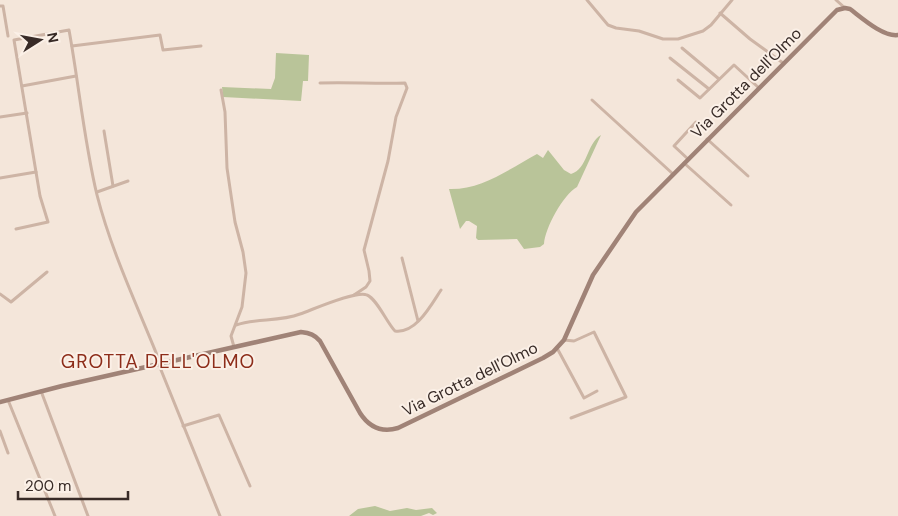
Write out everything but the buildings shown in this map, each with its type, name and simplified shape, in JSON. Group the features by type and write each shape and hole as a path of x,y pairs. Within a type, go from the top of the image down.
{"street":[{"path":"587,0 608,25 639,31 663,39 678,39 703,30 711,25 732,0"},
{"path":"836,0 885,34 898,36"},
{"path":"0,6 4,6 8,36"},
{"name":"Via Grotta dell'Olmo","path":"0,402 301,332 315,336 320,341 363,419 375,428 390,430 398,428 543,358 557,348 564,340 593,275 636,212 837,10 845,8"},
{"path":"720,13 750,39 783,63"},
{"path":"16,229 48,222 40,196 14,40 69,30 97,192 118,259 220,516"},
{"path":"72,46 160,35 163,50 201,46"},
{"path":"682,48 719,79"},
{"path":"670,58 709,89"},
{"path":"678,80 700,98 734,65 759,88"},
{"path":"22,86 76,76"},
{"path":"236,326 244,322 274,321 294,316 354,295 366,287 370,281 364,250 388,162 396,117 407,88 405,83 320,83"},
{"path":"221,90 225,112 227,168 235,222 246,273 242,307 236,326 230,336 234,348"},
{"path":"592,100 673,174"},
{"path":"0,117 27,113"},
{"path":"696,122 674,146 686,161 730,205"},
{"path":"104,131 113,186"},
{"path":"707,139 748,176"},
{"path":"0,178 36,172"},
{"path":"97,192 128,181"},
{"path":"402,258 418,321"},
{"path":"0,294 11,302 47,272"},
{"path":"354,295 368,295 395,332 403,332 418,321 441,290"},
{"path":"564,340 574,341 594,332 626,397 571,418"},
{"path":"557,348 584,398 597,391"},
{"path":"41,391 88,516"},
{"path":"8,400 55,516"},
{"path":"183,426 219,415 250,486"},
{"path":"0,431 8,453"}],"green space":[{"path":"276,53 309,55 308,81 303,81 301,101 223,97 222,87 271,89 275,78"},
{"path":"601,135 577,187 561,204 548,229 544,244 540,247 524,249 517,239 478,240 476,238 477,226 469,221 466,221 460,229 449,189 473,186 495,178 537,154 543,158 548,150 564,170 571,174 581,167 592,144"},
{"path":"375,506 390,511 407,508 416,510 432,508 437,513 421,516 349,516 358,509"}],"district":[{"name":"GROTTA DELL'OLMO","path":"158,361"}]}
